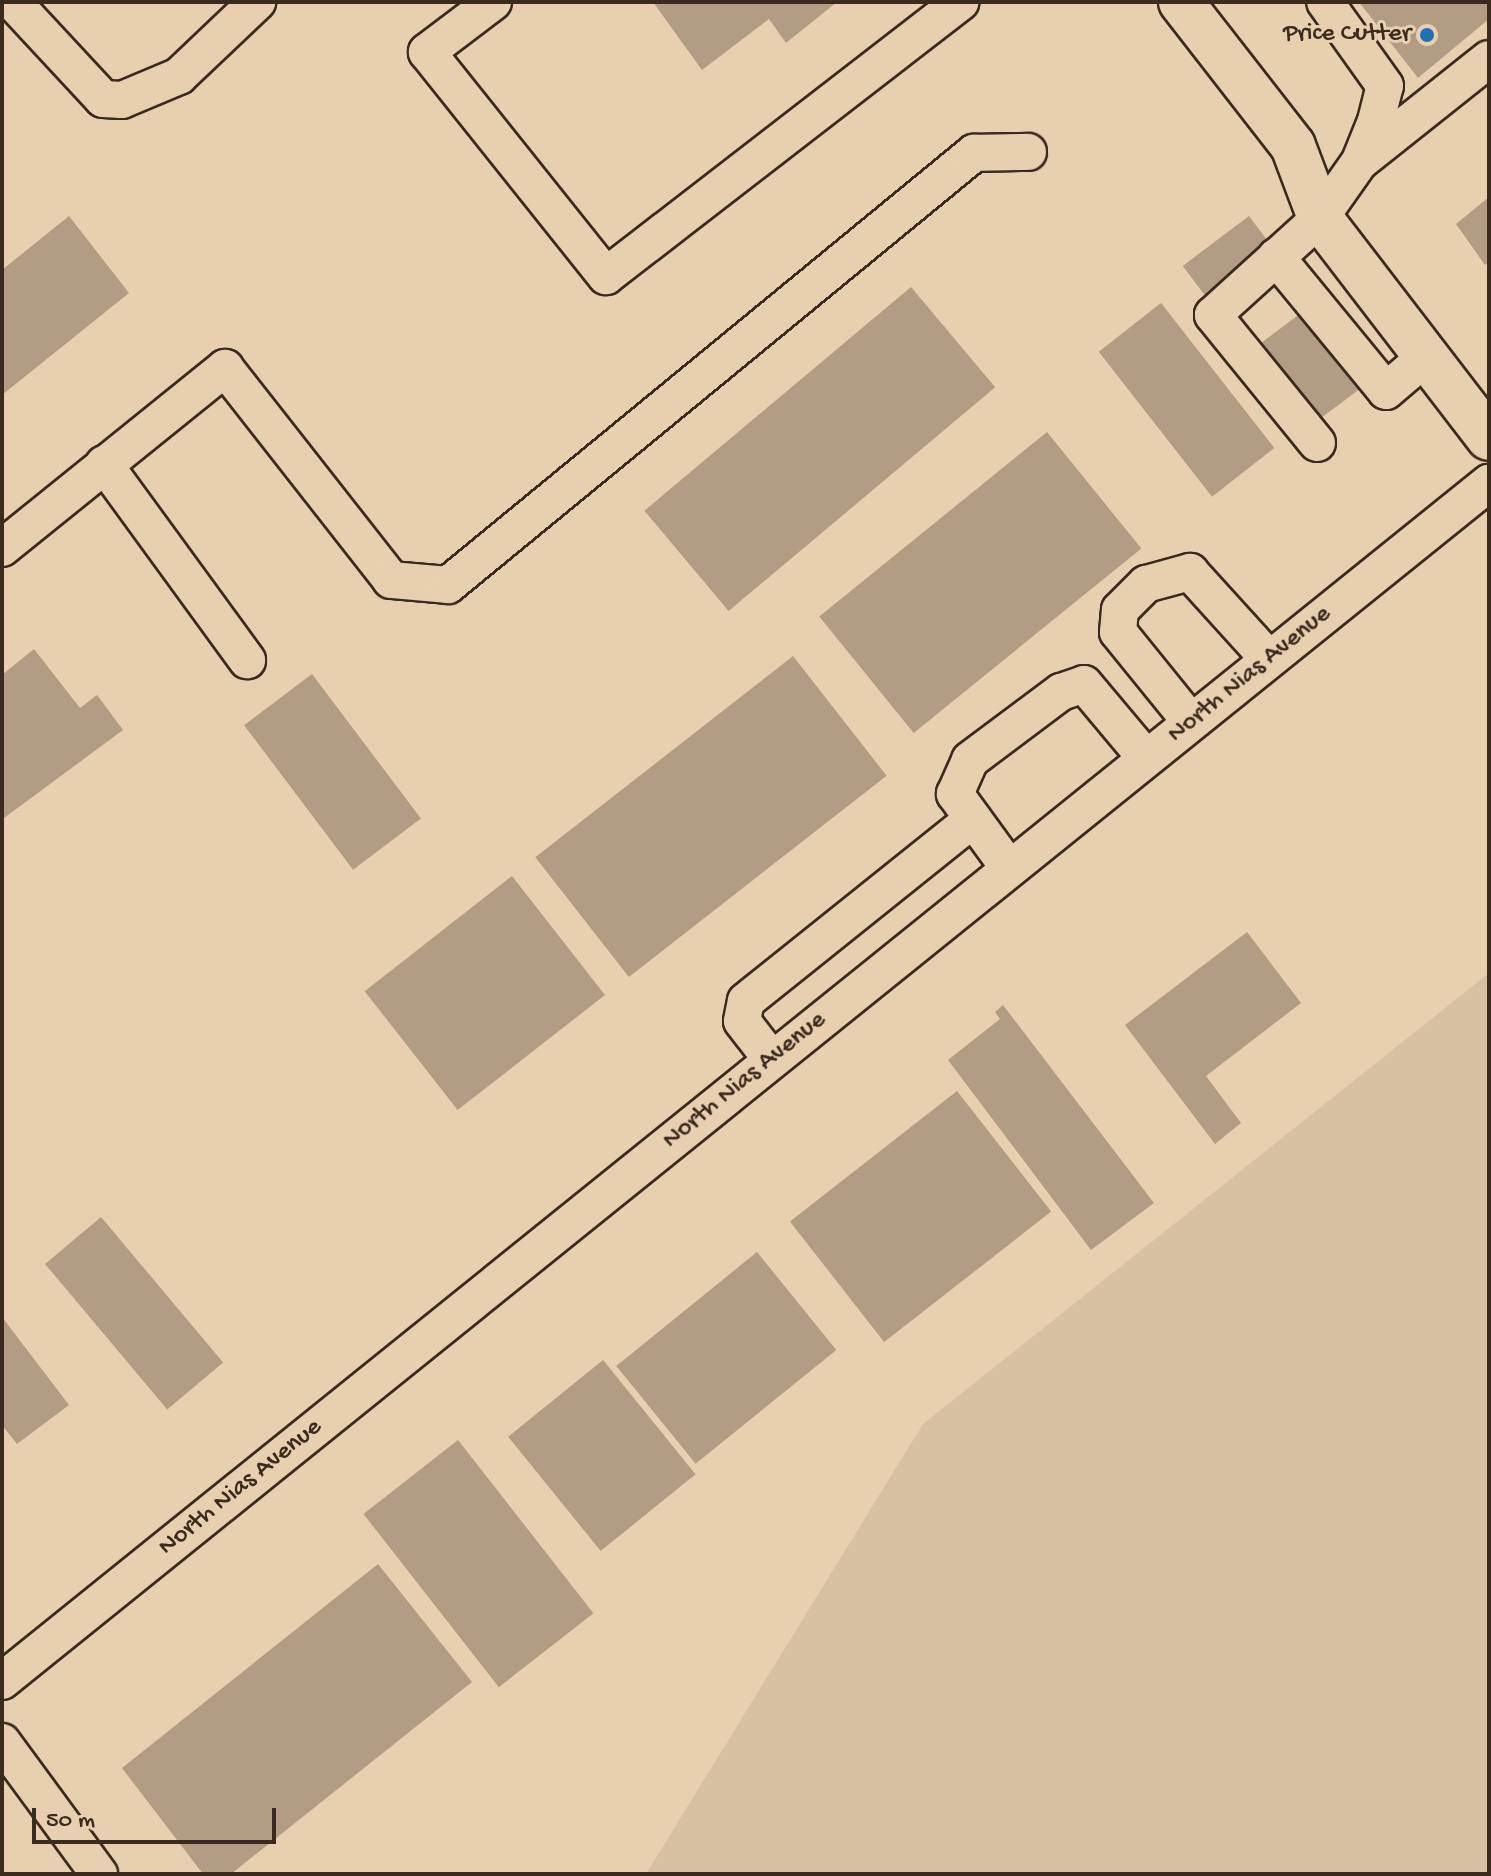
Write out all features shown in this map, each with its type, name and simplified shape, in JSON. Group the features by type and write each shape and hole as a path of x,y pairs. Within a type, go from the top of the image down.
{"main road":[{"path":"1181,2 1293,146 1320,218 1489,438"}],"street":[{"path":"10,8 103,99 122,100 179,76 257,2"},
{"path":"493,2 427,52 606,276 961,2"},
{"path":"1325,2 1385,86 1360,161"},
{"path":"1317,443 1213,315 1320,218 1360,161 1489,59"},
{"path":"2,548 225,368 391,580 448,585 974,153 1028,152"},
{"path":"1276,257 1386,391 1426,357"},
{"path":"104,464 247,660"},
{"name":"North Nias Avenue","path":"2,1681 1489,483"},
{"path":"1191,722 1118,632 1120,610 1146,584 1190,572 1269,659"},
{"path":"1009,868 955,794 964,766 1061,692 1084,684 1146,758"},
{"path":"772,1060 742,1021 746,1001 973,819"},
{"path":"2,1742 99,1874"}],"shaded area":[{"path":"1489,973 1489,1874 646,1874 923,1424"}],"building":[{"path":"653,2 837,2 786,43 769,19 702,70"},
{"name":"Price Cutter","path":"1359,2 1489,2 1489,19 1418,78"},
{"path":"1489,197 1489,262 1485,265 1456,224"},
{"path":"69,216 129,293 2,395 2,270"},
{"path":"1249,216 1275,251 1209,301 1183,266"},
{"path":"911,287 995,387 729,611 644,511"},
{"path":"1161,303 1274,448 1212,497 1099,352"},
{"path":"1301,313 1359,390 1316,422 1259,345"},
{"path":"1047,432 1141,549 914,733 819,616"},
{"path":"34,649 80,708 97,695 123,730 4,818 2,675"},
{"path":"793,656 887,776 629,977 535,857"},
{"path":"312,674 421,819 353,870 244,725"},
{"path":"512,876 605,995 458,1110 365,991"},
{"path":"1247,932 1301,1003 1206,1076 1241,1123 1215,1144 1125,1025"},
{"path":"1003,1005 1154,1203 1091,1250 948,1060 1000,1019 995,1012"},
{"path":"957,1091 1051,1212 884,1342 790,1222"},
{"path":"101,1217 223,1363 167,1409 45,1264"},
{"path":"757,1252 836,1350 696,1464 616,1366"},
{"path":"2,1317 69,1405 17,1444 2,1425"},
{"path":"603,1360 696,1474 601,1551 508,1437"},
{"path":"458,1440 593,1613 499,1687 363,1514"},
{"path":"378,1564 472,1682 231,1874 203,1874 122,1768"}],"place":[{"name":"Price Cutter","path":"1427,35"}]}
